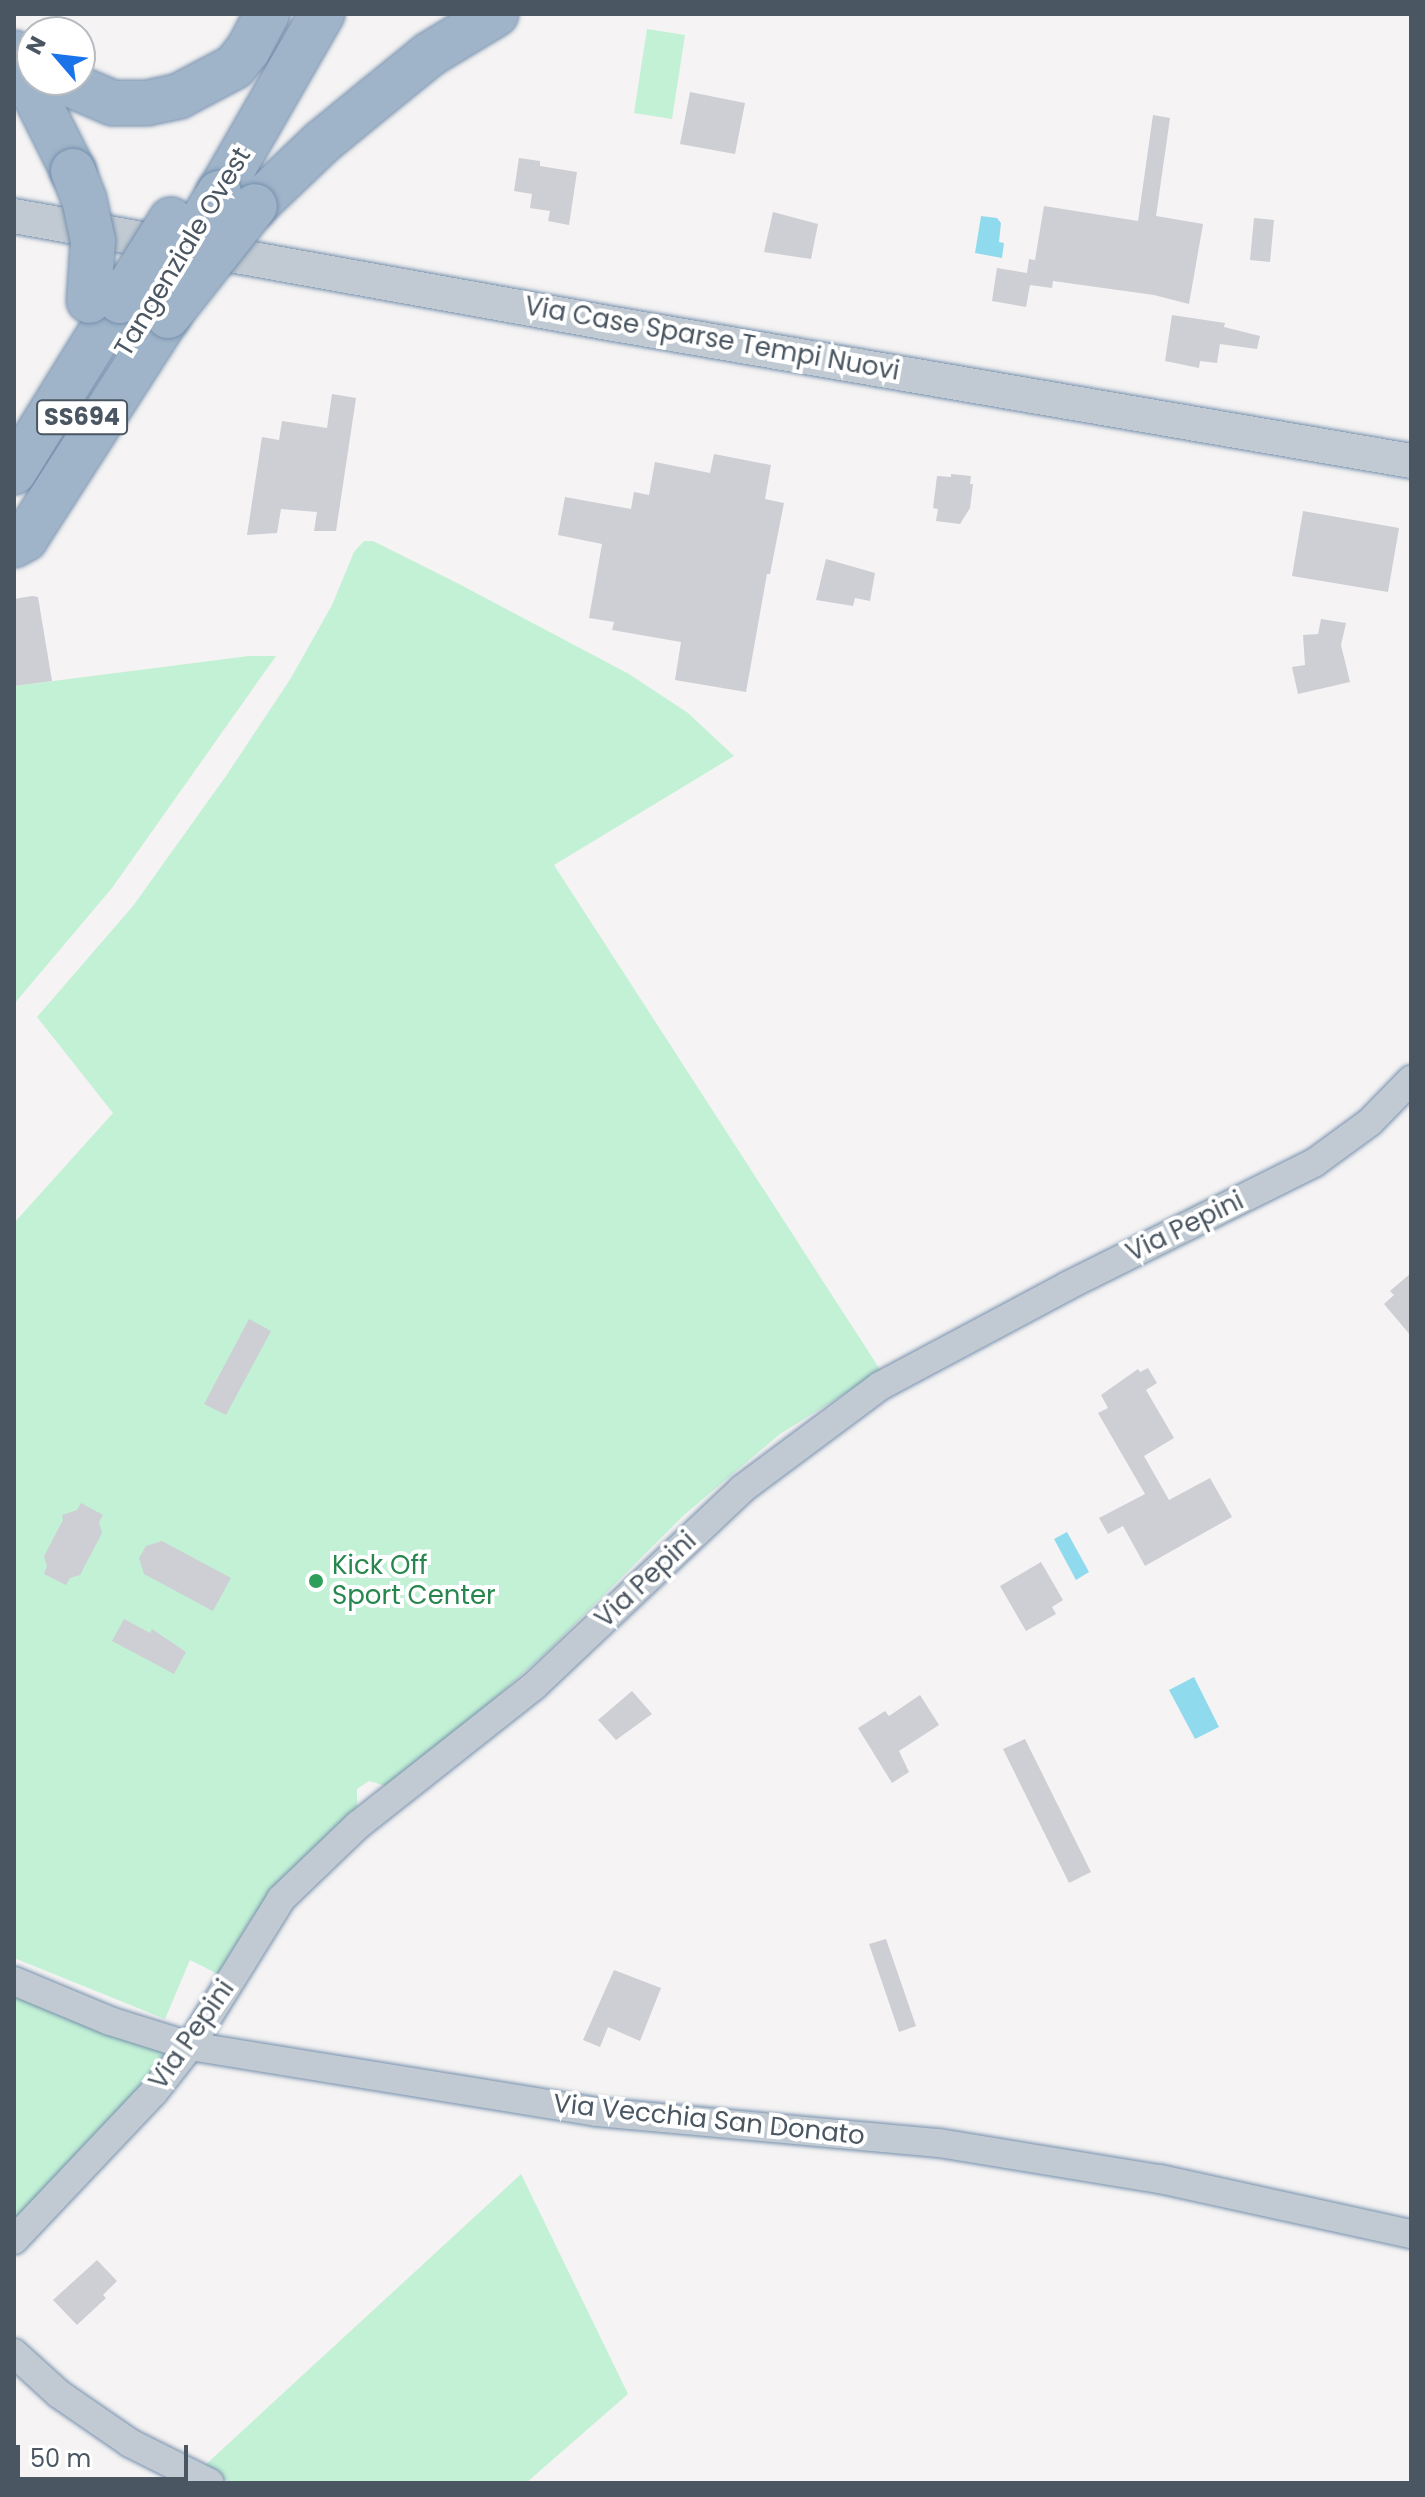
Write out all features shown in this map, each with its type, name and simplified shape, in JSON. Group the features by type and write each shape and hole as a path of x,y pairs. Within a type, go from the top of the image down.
{"highway":[{"path":"96,96 113,103 147,103 179,96 234,67 248,50 267,14"},
{"name":"Tangenziale Ovest","path":"221,197 285,14"},
{"name":"Tangenziale Ovest","path":"14,472 132,306 221,197 322,14"},
{"path":"14,545 25,539 132,306 221,197 322,142 430,54 496,14"},
{"path":"14,53 73,171 93,241 132,306"},
{"path":"14,443 70,351 132,306"},
{"name":"Tangenziale Ovest","path":"14,528 132,306"}],"street":[{"name":"Via Case Sparse Tempi Nuovi","path":"14,216 608,323 1411,461"},
{"name":"Via Pepini","path":"14,2240 153,2093 190,2046 281,1899 358,1825 534,1686 742,1489 880,1386 1067,1286 1314,1163 1370,1122 1411,1080"},
{"name":"Via Vecchia San Donato","path":"14,1981 110,2021 190,2046 597,2112 939,2143 1160,2179 1411,2234"},
{"path":"14,2353 59,2394 130,2443 210,2483"}],"green space":[{"path":"647,29 685,35 672,119 634,113"},
{"path":"364,541 373,541 459,584 629,674 688,713 734,756 554,865 881,1371 780,1434 684,1515 551,1648 434,1753 386,1786 369,1781 357,1789 357,1807 302,1860 253,1916 218,1974 190,1960 165,2019 14,1958 14,1223 113,1113 37,1017 133,906 226,776 291,678 332,605 354,552"},
{"path":"249,656 276,656 112,888 14,1004 14,686"},
{"path":"14,1987 161,2047 162,2064 14,2227"},
{"path":"521,2174 628,2394 526,2483 232,2483 202,2468"}],"water":[{"path":"981,216 997,218 1001,223 999,242 1004,243 1002,258 975,253"},
{"path":"1067,1532 1089,1572 1076,1580 1054,1539"},
{"path":"1194,1677 1219,1727 1195,1739 1169,1690"}],"building":[{"path":"690,92 745,103 735,154 680,144"},
{"path":"1153,115 1170,118 1156,216 1203,224 1189,304 1154,295 1053,281 1052,288 1030,285 1026,307 992,301 997,268 1027,273 1029,259 1035,260 1044,206 1138,221"},
{"path":"519,158 540,161 540,166 577,172 569,225 548,221 550,211 530,208 532,194 514,191"},
{"path":"773,212 818,224 811,259 764,252"},
{"path":"1254,218 1274,220 1270,262 1250,260"},
{"path":"1172,315 1225,323 1224,327 1260,336 1257,349 1220,344 1217,363 1200,361 1199,368 1165,361"},
{"path":"332,394 356,398 336,531 314,531 317,512 281,509 277,533 247,535 262,437 279,440 282,421 327,428"},
{"path":"714,454 771,465 765,499 784,503 770,574 767,574 746,692 675,680 681,642 612,630 614,622 589,618 602,544 558,535 565,497 631,509 634,492 649,495 655,462 710,473"},
{"path":"951,474 971,476 970,484 973,484 970,508 960,524 936,521 938,509 933,508 937,476 951,477"},
{"path":"1303,511 1399,528 1388,592 1292,576"},
{"path":"826,559 875,573 870,601 855,598 853,606 816,600"},
{"path":"38,597 52,681 14,686 14,599"},
{"path":"1321,619 1346,623 1341,645 1350,682 1298,694 1292,667 1305,665 1303,635 1318,634"},
{"path":"1411,1273 1411,1336 1384,1304 1394,1295 1390,1291"},
{"path":"249,1319 271,1331 226,1415 204,1404"},
{"path":"1148,1368 1157,1383 1146,1390 1174,1438 1144,1456 1169,1500 1210,1478 1232,1517 1145,1566 1123,1526 1108,1534 1099,1518 1145,1494 1098,1413 1108,1408 1101,1395 1138,1369 1140,1372"},
{"path":"81,1503 103,1515 99,1522 102,1533 80,1575 70,1578 66,1585 44,1574 47,1566 44,1556 63,1520 62,1515 77,1510"},
{"path":"162,1541 231,1578 213,1611 144,1574 139,1558 146,1546"},
{"path":"1041,1562 1063,1600 1052,1607 1056,1614 1026,1631 1000,1586"},
{"path":"124,1619 150,1633 152,1629 186,1652 174,1674 112,1641"},
{"path":"632,1691 652,1714 616,1740 598,1720"},
{"path":"920,1695 939,1725 899,1751 909,1772 892,1783 858,1728 885,1711 889,1716"},
{"path":"1025,1739 1091,1872 1069,1883 1003,1749"},
{"path":"886,1939 916,2026 899,2032 869,1944"},
{"path":"614,1970 661,1988 640,2041 608,2027 600,2047 583,2040"},
{"path":"97,2260 117,2281 103,2295 106,2298 77,2325 53,2300"}],"place":[{"name":"Kick Off Sport Center","path":"316,1581"}]}
